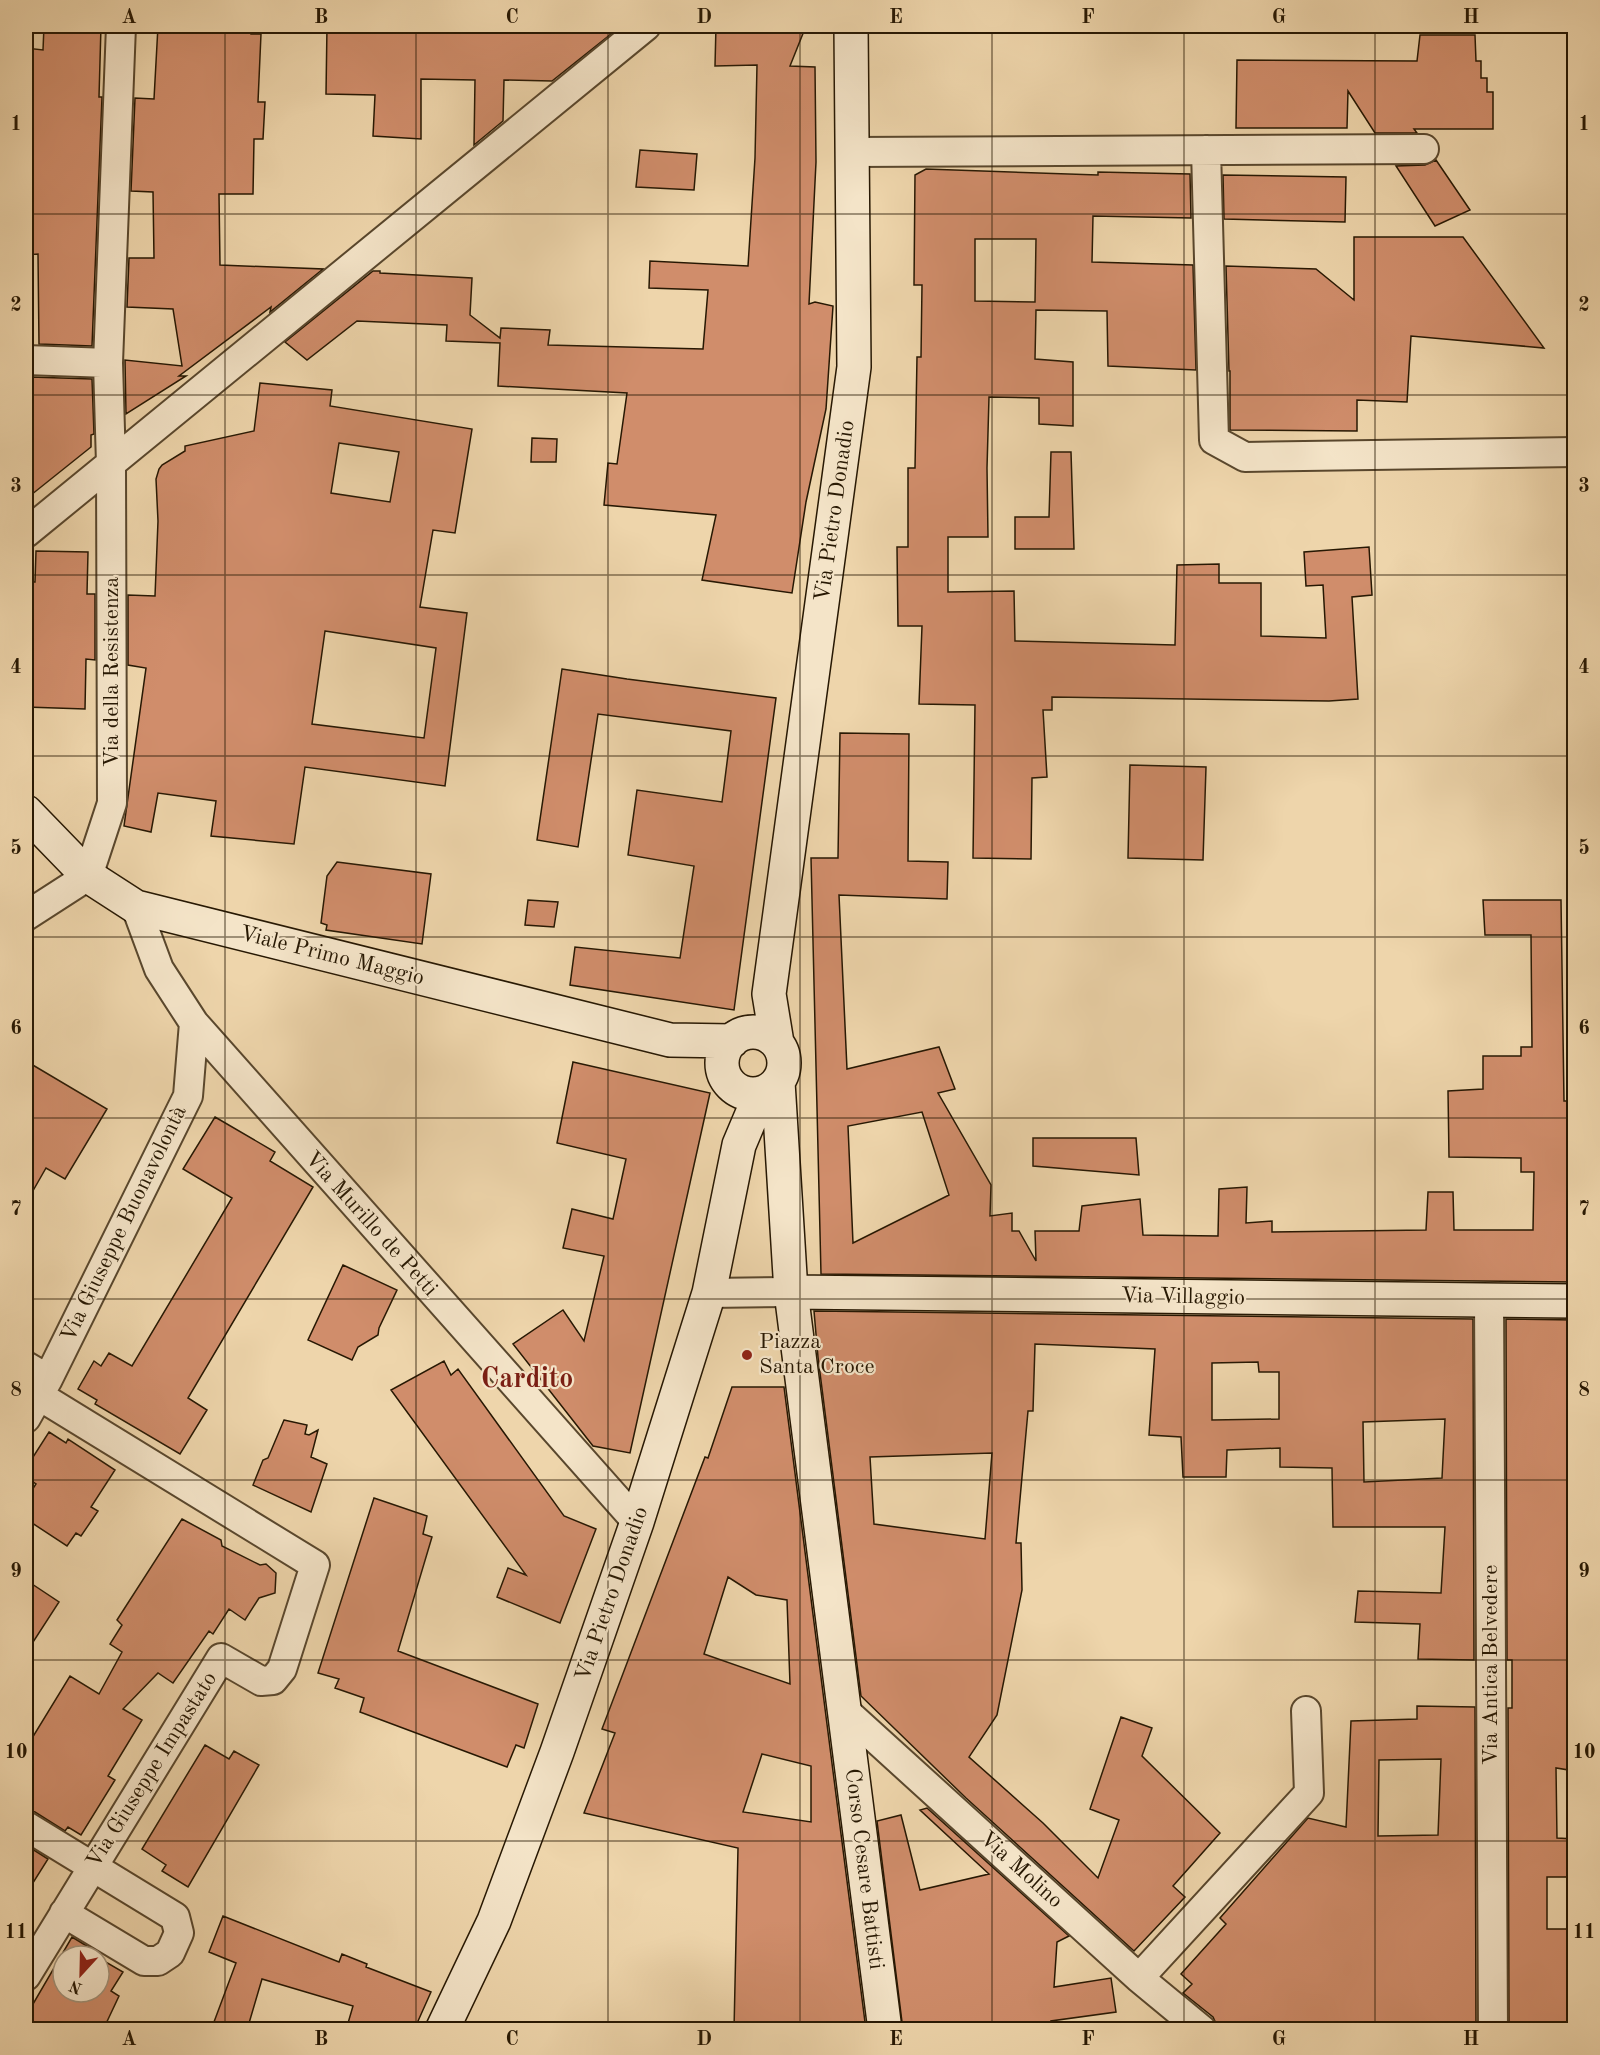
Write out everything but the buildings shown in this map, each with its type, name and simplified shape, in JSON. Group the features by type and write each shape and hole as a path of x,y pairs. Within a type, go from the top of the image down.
{"street":[{"name":"Via della Resistenza","path":"88,876 112,803 111,464 108,363 121,26"},
{"path":"26,533 646,26"},
{"name":"Via Pietro Donadio","path":"442,2030 494,1921 557,1752 637,1522 709,1293 739,1145 744,1068 769,994 854,367 851,26"},
{"path":"852,152 1425,149"},
{"path":"1206,150 1214,440 1245,457 1575,452"},
{"path":"26,360 108,363"},
{"name":"Viale Primo Maggio","path":"26,812 88,876 136,907 670,1040 744,1068"},
{"path":"26,916 88,876"},
{"name":"Via Murillo de Petti","path":"136,907 159,969 194,1023 637,1522"},
{"name":"Via Pietro Donadio","path":"744,1068 783,1072 785,1062 783,1052 777,1043 769,994"},
{"name":"Via Giuseppe Buonavolontà","path":"34,1389 188,1096 194,1023"},
{"name":"Corso Cesare Battisti","path":"744,1068 791,1292 885,2030"},
{"path":"709,1293 791,1292"},
{"name":"Via Villaggio","path":"791,1292 1575,1301"},
{"name":"Via Antica Belvedere","path":"1489,1300 1493,2030"},
{"name":"Via Giuseppe Impastato","path":"26,1976 221,1658 261,1681 273,1680 282,1669 315,1565 34,1389"},
{"name":"Via Molino","path":"843,1709 1139,1978 1202,2030"},
{"path":"1139,1978 1309,1794 1306,1711"},
{"path":"26,1826 175,1917 179,1933 170,1953 158,1960 144,1960 64,1913"}],"place":[{"name":"Piazza Santa Croce","path":"747,1355"}],"district":[{"name":"Cardito","path":"527,1380"}]}
